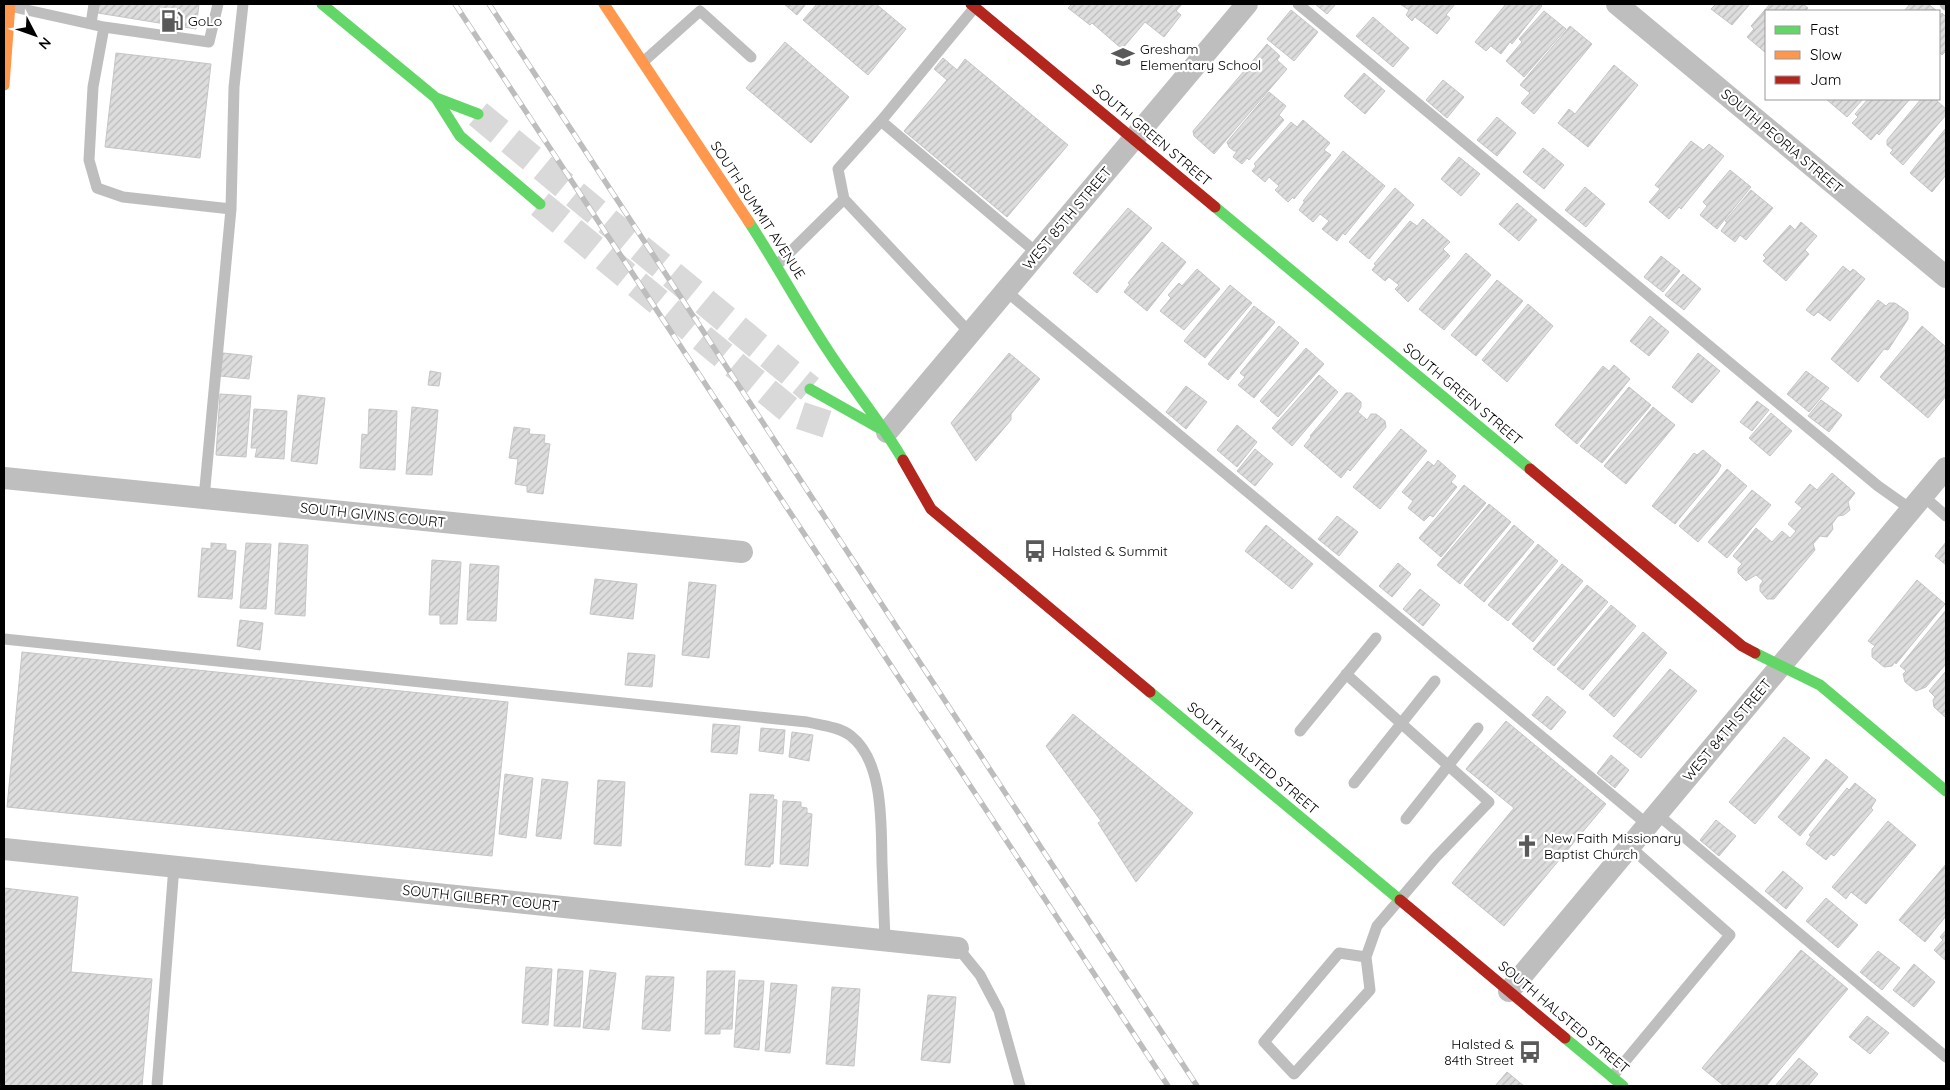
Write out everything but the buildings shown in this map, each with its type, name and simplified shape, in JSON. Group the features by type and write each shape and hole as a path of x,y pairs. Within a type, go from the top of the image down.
{"main road":[{"path":"322,4 436,98 460,136 540,204"},
{"name":"SOUTH SUMMIT AVENUE","path":"604,4 777,265 829,352 887,432"},
{"path":"4,85 10,5"},
{"name":"SOUTH GREEN STREET","path":"973,5 1742,646 1820,685 1946,791"},
{"path":"436,98 478,114"},
{"path":"810,389 887,432"},
{"path":"861,429 887,432"},
{"name":"SOUTH HALSTED STREET","path":"887,432 931,509 1623,1086"}],"street":[{"name":"WEST 85TH STREET","path":"887,432 1247,4"},
{"name":"SOUTH PEORIA STREET","path":"1617,4 1946,277"},
{"name":"WEST 84TH STREET","path":"1509,991 1946,468"},
{"name":"SOUTH GIVINS COURT","path":"4,478 742,552"},
{"name":"SOUTH GILBERT COURT","path":"4,849 958,948"}],"lane":[{"path":"91,24 94,4"},
{"path":"10,5 91,24 210,42 218,4"},
{"path":"204,498 230,210 234,87 243,4"},
{"path":"1298,4 1870,480 1946,516"},
{"path":"970,333 844,199 838,169 881,121 973,5"},
{"path":"643,62 697,8 751,57"},
{"path":"104,26 93,87 89,160 97,188 123,197 230,210"},
{"path":"881,121 1037,253"},
{"path":"777,265 844,199"},
{"path":"1006,291 1946,1057"},
{"path":"1300,731 1376,638"},
{"path":"4,639 807,722 833,728 850,735 862,749 874,774 880,802 885,940"},
{"path":"1346,674 1489,802 1436,857 1377,926 1366,957 1370,990 1294,1074 1264,1042 1339,953 1366,957"},
{"path":"1354,782 1435,681"},
{"path":"1406,819 1478,728"},
{"path":"1612,1077 1730,935 1629,846"},
{"path":"157,1086 174,866"},
{"path":"958,948 980,975 999,1011 1020,1086"}],"tunnel":[{"path":"478,114 810,389"},
{"path":"540,204 793,413 835,427"}],"railway":[{"path":"455,4 1168,1086"},
{"path":"489,4 1197,1086"}],"traffic: fast":[{"path":"322,4 436,98 478,114"},
{"path":"436,98 460,136 540,204"},
{"path":"1215,207 1530,469"},
{"path":"749,222 838,366 886,432 903,460"},
{"path":"810,389 879,428"},
{"path":"1755,653 1820,685 1946,791"},
{"path":"1150,692 1400,900"},
{"path":"1565,1038 1623,1086"}],"traffic: slow":[{"path":"4,85 10,4"},
{"path":"604,4 749,222"}],"traffic: jam":[{"path":"971,4 1215,207"},
{"path":"903,460 931,509 1150,692"},
{"path":"1530,469 1742,646 1755,653"},
{"path":"1400,900 1565,1038"}],"place":[{"name":"GoLo","path":"172,21"},
{"name":"Gresham Elementary School","path":"1123,57"},
{"name":"Halsted & Summit","path":"1035,551"},
{"name":"New Faith Missionary Baptist Church","path":"1527,846"},
{"name":"Halsted & 84th Street","path":"1530,1052"}]}
